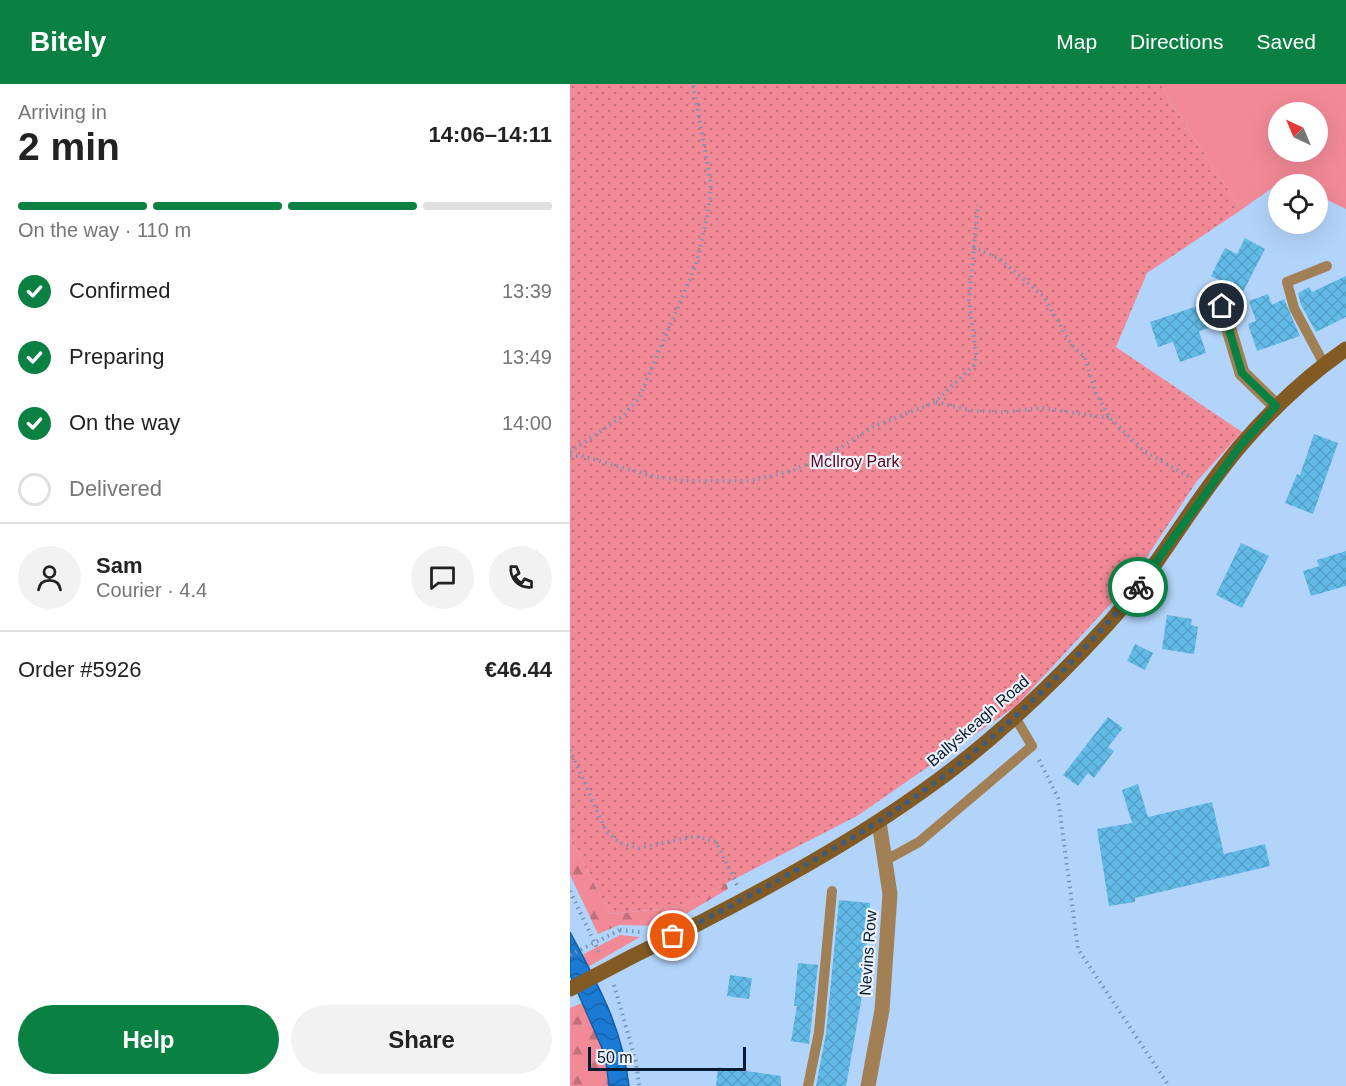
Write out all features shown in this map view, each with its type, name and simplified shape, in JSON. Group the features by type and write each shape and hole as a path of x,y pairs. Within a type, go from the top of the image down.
{"main road":[{"name":"Ballyskeagh Road","path":"570,989 744,898 879,822 926,790 1015,717 1107,625 1151,571 1240,446 1276,406 1346,348"}],"street":[{"path":"1222,306 1242,373 1276,406"},
{"name":"Nevins Row","path":"868,1086 882,1010 890,894 879,822"}],"lane":[{"path":"1324,364 1294,308 1287,282 1327,266"},
{"path":"886,860 919,842 1032,746 1015,717"},
{"path":"808,1086 819,1032 832,891"}],"path":[{"path":"570,454 623,416 639,398 696,265 711,189 693,84"},
{"path":"570,454 656,477 688,481 750,481 792,471 837,450 873,427 935,402 974,365 976,354 969,300 978,205"},
{"path":"973,247 1000,259 1044,297 1064,334 1085,358 1096,393 1110,418 1144,451 1210,486"},
{"path":"935,402 973,411 1008,412 1042,408 1110,418"},
{"path":"1032,746 1058,798 1078,950 1169,1086"},
{"path":"570,750 606,831 620,843 639,848 696,836 716,842 744,898"},
{"path":"570,955 620,930"}],"green space":[{"name":"McIlroy Park","path":"570,84 1162,84 1168,98 1241,210 1147,273 1116,347 1242,432 1197,481 1129,584 1016,706 857,816 680,907 610,914 570,838"},
{"path":"1162,84 1346,84 1346,209 1328,200 1328,174 1268,174 1268,191 1241,210 1168,98"},
{"path":"570,838 610,914 680,907 726,883 728,889 665,926 619,925 598,934 570,875"},
{"path":"620,935 640,937 588,967 582,955"},
{"path":"582,1003 605,1055 609,1086 570,1086 570,1008"}],"water":[{"path":"570,932 615,1025 626,1064 629,1086 609,1086 605,1055 570,975"}],"building":[{"path":"1245,238 1265,249 1243,292 1211,276 1225,248 1237,254"},
{"path":"1346,276 1346,317 1316,332 1301,305 1298,293 1309,287 1312,292"},
{"path":"1268,294 1272,305 1284,299 1300,336 1257,351 1248,324 1256,321 1249,301"},
{"path":"1209,302 1216,326 1199,331 1206,353 1180,362 1173,342 1158,347 1150,322"},
{"path":"1314,434 1338,443 1313,514 1285,503 1297,474 1300,475"},
{"path":"1241,543 1269,556 1242,608 1216,595"},
{"path":"1346,551 1346,586 1311,596 1303,571 1319,566 1317,560"},
{"path":"1167,615 1192,619 1191,625 1198,627 1194,654 1162,649"},
{"path":"1135,644 1153,653 1145,670 1127,661"},
{"path":"1108,717 1123,728 1108,747 1114,751 1094,778 1088,773 1078,786 1063,775"},
{"path":"1138,784 1148,817 1212,802 1224,854 1265,844 1270,866 1135,898 1135,902 1109,906 1097,829 1132,823 1122,790"},
{"path":"839,900 870,903 861,1002 846,1086 816,1086 826,1033"},
{"path":"798,963 818,965 809,1044 791,1041 797,1006 794,1006"},
{"path":"730,975 752,978 749,999 727,996"},
{"path":"718,1067 781,1076 781,1086 716,1086"}],"way so far":[{"path":"673,936 879,822 926,790 1015,717 1107,625 1138,587"}],"route":[{"path":"1138,587 1240,446 1276,406 1242,373 1222,306"}]}
